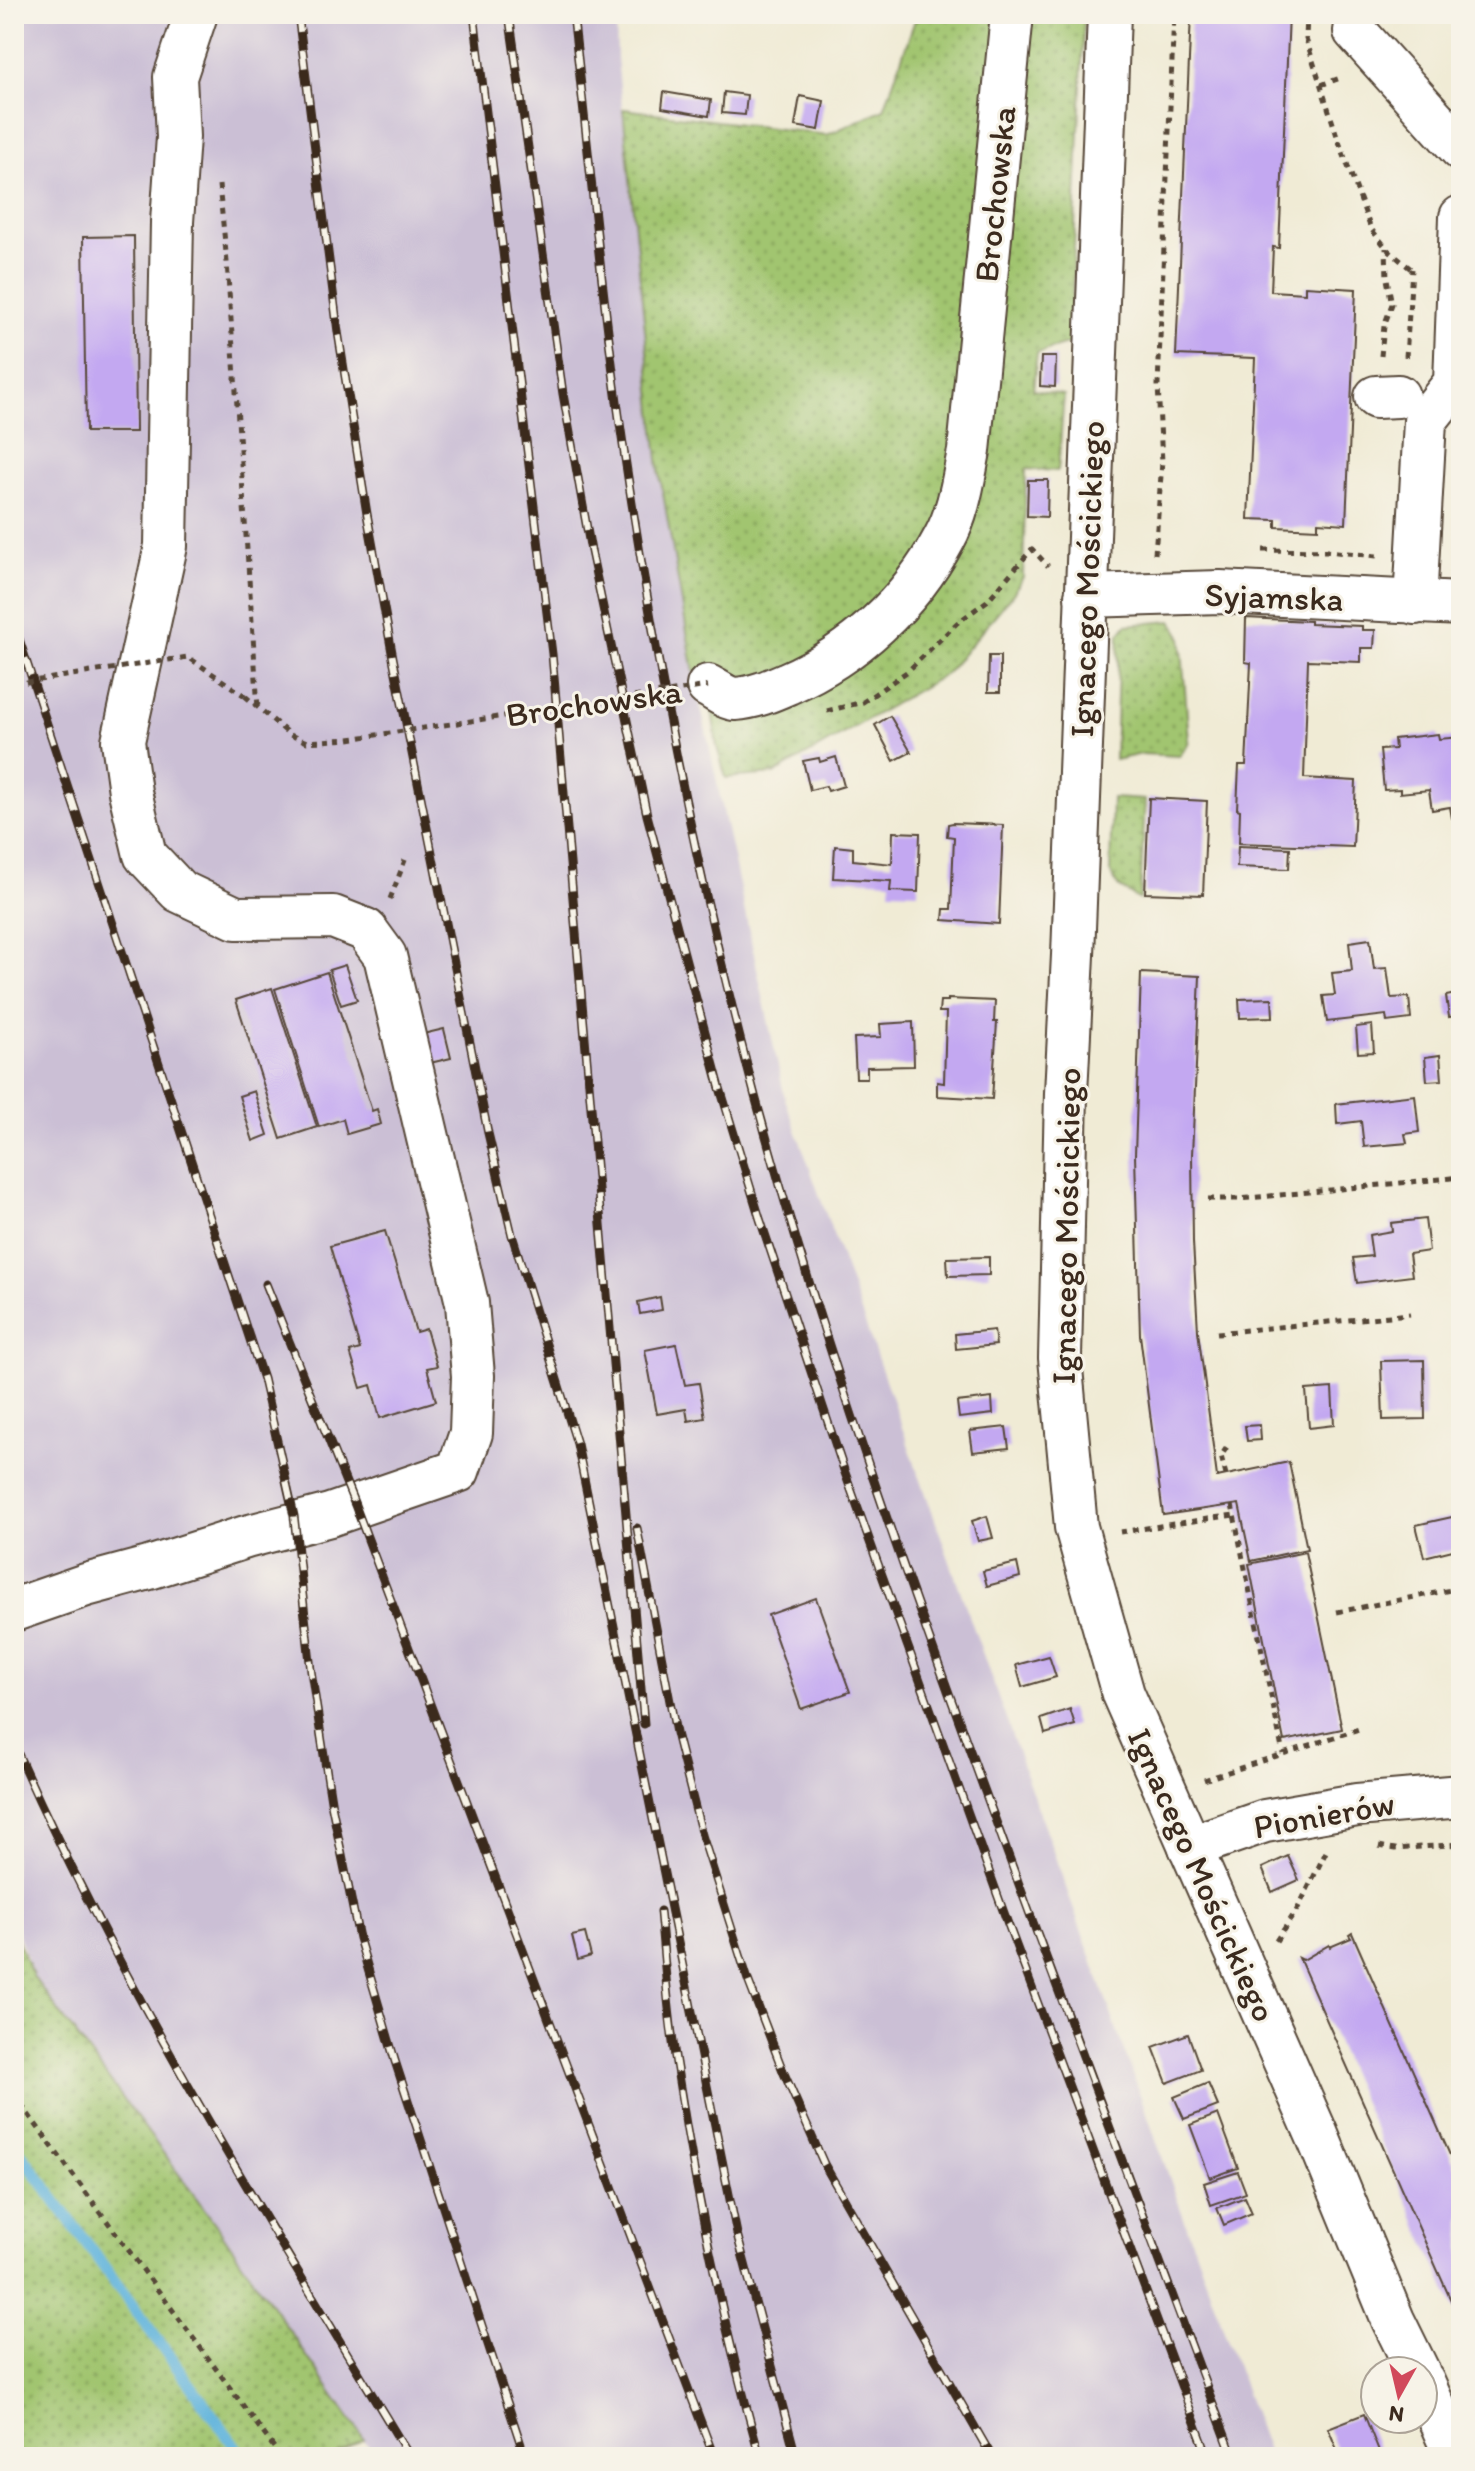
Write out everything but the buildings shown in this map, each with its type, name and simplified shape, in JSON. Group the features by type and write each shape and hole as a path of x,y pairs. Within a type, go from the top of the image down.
{"street":[{"path":"14,1610 119,1575 330,1515 458,1471 471,1433 473,1376 467,1303 385,956 366,930 333,917 236,918 179,891 145,855 130,792 123,741 166,546 171,254 178,137 175,77 196,14"},
{"name":"Brochowska","path":"708,686 732,699 764,693 809,674 867,636 918,583 946,537 961,495 969,451 1012,14"},
{"name":"Ignacego Mościckiego","path":"1109,14 1066,1093 1060,1358 1076,1527 1123,1694 1410,2355"},
{"path":"1355,31 1461,149"},
{"path":"1415,603 1425,421 1455,383 1461,217"},
{"name":"Syjamska","path":"1087,582 1156,595 1220,592 1461,604"},
{"name":"Pionierów","path":"1190,1847 1278,1819 1357,1805 1461,1796"},
{"path":"1439,2418 1456,2457"}],"path":[{"path":"1156,595 1155,557 1162,462 1158,385 1174,14"},
{"path":"1307,14 1306,39 1371,229 1386,248 1411,269 1422,270"},
{"path":"1321,85 1346,76"},
{"path":"218,175 227,262 258,708"},
{"path":"1386,248 1392,304 1384,326 1385,385 1406,395 1411,269"},
{"path":"826,712 863,702 908,671 957,623 987,601 1032,549 1048,566 1087,582"},
{"name":"Brochowska","path":"14,684 188,657 245,696 290,735 307,742 349,739 708,686"},
{"path":"1208,1199 1239,1199 1461,1177"},
{"path":"1217,1333 1410,1314"},
{"path":"1226,1475 1221,1456 1229,1444"},
{"path":"1232,1505 1283,1754"},
{"path":"1111,1533 1234,1515"},
{"path":"1337,1612 1461,1588"},
{"path":"1195,1784 1359,1729"},
{"path":"1269,1952 1298,1908 1331,1844"},
{"path":"14,2095 281,2457"}],"shaded area":[{"path":"14,14 616,14 617,58 659,470 695,680 785,1099 1269,2457 376,2457 215,2223 34,1978 14,1922"}],"green space":[{"path":"917,14 1084,14 1070,343 1037,353 1033,390 1064,395 1058,471 1026,469 1023,577 1013,594 947,673 774,774 726,778 717,747 707,672 694,673 659,470 623,109 827,135 884,109"},
{"path":"1172,621 1181,636 1189,742 1180,756 1142,754 1115,760 1119,634 1126,625"},
{"path":"1112,798 1145,800 1140,900 1119,887 1110,872"},
{"path":"14,1933 34,1978 217,2226 364,2439 333,2457 14,2457"}],"waterway":[{"path":"14,2144 243,2457"}],"railway":[{"path":"298,14 338,332 367,514 488,1133 512,1235 577,1444 737,2234 796,2457"},
{"path":"474,14 552,654 644,1724"},
{"path":"509,14 563,394 591,551 647,815 720,1088 760,1219 844,1470 1008,1924 1208,2457"},
{"path":"573,14 610,347 651,618 698,858 755,1096 855,1426 912,1589 1233,2457"},
{"path":"14,624 263,1379 294,1516 311,1671 332,1807 359,1938 395,2061 525,2457"},
{"path":"266,1284 355,1505 714,2457"},
{"path":"637,1528 676,1733 702,1835 748,1980 824,2164 992,2457"},
{"path":"14,1745 102,1929 150,2018 252,2195 410,2457"},
{"path":"660,1911 671,2030 693,2167 723,2313 760,2457"}]}
